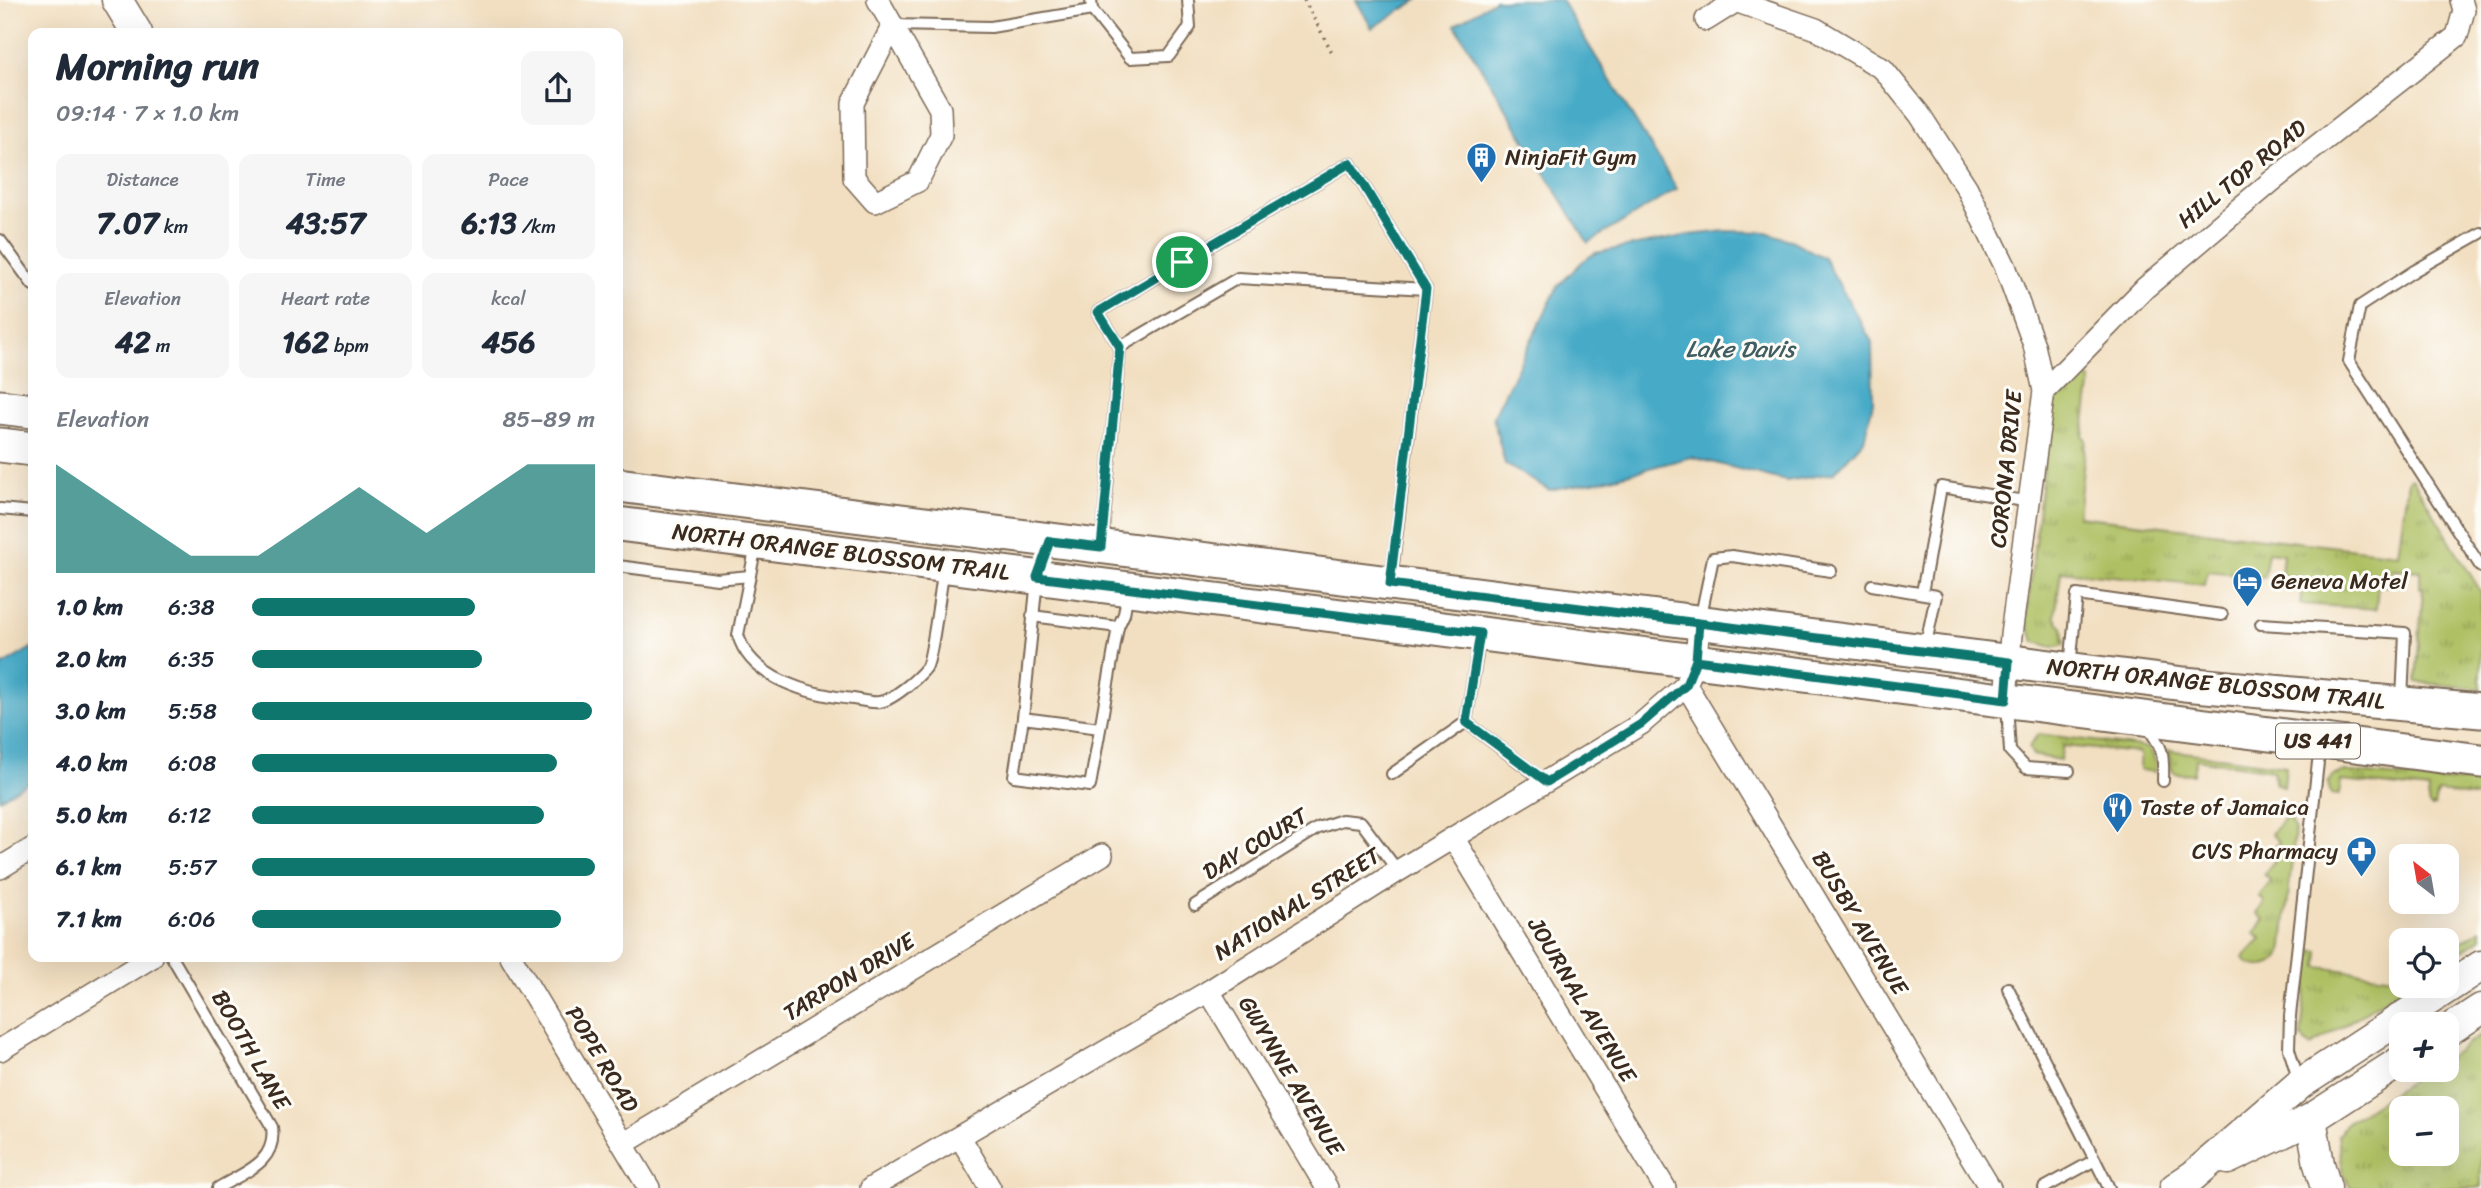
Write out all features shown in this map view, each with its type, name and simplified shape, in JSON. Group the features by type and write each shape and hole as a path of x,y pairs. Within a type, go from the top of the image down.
{"main road":[{"path":"117,0 134,28"},
{"path":"0,407 28,410"},
{"path":"0,445 28,448"},
{"name":"NORTH ORANGE BLOSSOM TRAIL","path":"623,486 2197,685 2481,711"},
{"name":"NORTH ORANGE BLOSSOM TRAIL","path":"623,525 1480,633 1691,673 2006,700 2481,761"},
{"path":"2184,1184 2300,1084 2481,967"},
{"path":"2416,1012 2426,1003"},
{"path":"2459,1023 2481,1009"},
{"path":"2326,1188 2311,1119 2330,1088 2389,1036"},
{"path":"2184,1184 2311,1119 2389,1069"}],"street":[{"path":"878,0 893,25 940,109 941,135 918,181 875,202 854,178 853,103 893,25"},
{"name":"HILL TOP ROAD","path":"2044,391 2144,288 2272,181 2457,36 2464,10 2461,0"},
{"path":"1706,20 1736,1"},
{"name":"CORONA DRIVE","path":"1736,1 1816,29 1883,69 1913,106 1967,188 2006,266 2034,345 2044,391 2006,700"},
{"path":"1037,577 1050,541"},
{"path":"1691,673 1699,623"},
{"name":"NATIONAL STREET","path":"871,1188 1209,990 1398,871 1641,724 1691,673"},
{"name":"BUSBY AVENUE","path":"1691,673 1990,1188"},
{"name":"JOURNAL AVENUE","path":"1454,839 1665,1188"},
{"path":"0,868 28,851"},
{"name":"TARPON DRIVE","path":"623,1143 1102,855"},
{"path":"0,1051 144,962"},
{"name":"POPE ROAD","path":"514,962 649,1188"},
{"name":"GWYNNE AVENUE","path":"1209,990 1327,1188"},
{"path":"960,1137 990,1188"}],"lane":[{"path":"893,25 991,27 1091,5 1130,58 1169,56 1190,27 1188,0"},
{"path":"1101,547 1120,347 1098,312 1350,163 1426,289 1390,584"},
{"path":"2481,233 2360,306 2350,361 2481,567"},
{"path":"0,240 28,278"},
{"path":"1120,347 1238,278 1426,289"},
{"path":"1922,593 1941,487 2030,502"},
{"path":"0,509 28,512"},
{"path":"757,541 738,635 741,646 752,659 780,680 833,697 881,702 902,690 928,666 944,565"},
{"path":"1699,623 1713,558 1732,556 1830,571"},
{"path":"623,567 717,579 750,576"},
{"path":"1037,577 1023,718 1014,776 1090,786 1118,627 1124,614 1128,589"},
{"path":"1872,585 1936,596 1924,651"},
{"path":"2070,669 2077,595 2221,615"},
{"path":"1032,616 1118,627"},
{"path":"2261,624 2405,633 2402,704"},
{"path":"1392,774 1466,722 1480,633"},
{"path":"2006,700 2010,751 2026,768 2069,771"},
{"path":"2140,717 2161,746 2164,759 2163,781"},
{"path":"1023,718 1100,728"},
{"path":"1466,722 1547,782"},
{"path":"2300,1084 2289,1049 2290,1016 2320,741"},
{"name":"DAY COURT","path":"1195,905 1318,828 1342,820 1361,822 1398,871"},
{"name":"BOOTH LANE","path":"175,962 272,1127 272,1146 262,1161 220,1187"},
{"path":"2008,988 2109,1188"},
{"path":"2044,1188 2095,1160"}],"path":[{"path":"1304,0 1332,52"}],"green space":[{"path":"2083,374 2091,380 2083,436 2086,440 2078,516 2398,554 2408,480 2412,478 2481,592 2481,689 2416,682 2423,588 2420,588 2420,571 2392,569 2390,586 2378,585 2376,609 2300,604 2303,578 2281,575 2283,554 2268,552 2264,577 2208,571 2205,585 2061,571 2055,617 2063,628 2065,644 2053,647 2035,642 2026,622 2049,417 2062,382"},
{"path":"2038,734 2149,748 2154,759 2154,772 2140,770 2140,753 2063,746 2060,760 2033,755 2029,747"},
{"path":"2168,750 2286,766 2284,787 2275,783 2273,770 2196,759 2193,774 2175,773"},
{"path":"2345,772 2481,784 2481,797 2438,792 2435,806 2431,807 2428,803 2429,790 2341,781 2339,795 2331,794 2328,783 2335,775"},
{"path":"2289,818 2295,830 2283,947 2271,964 2256,966 2243,958 2261,939 2254,933 2265,920 2257,913 2265,902 2259,897 2271,881 2264,874 2275,860 2269,854 2279,842 2271,834 2284,819"},
{"path":"2481,929 2481,938 2459,953 2459,943"},
{"path":"2310,950 2319,951 2318,967 2389,976 2389,997 2311,1046 2301,1036"},
{"path":"2481,1035 2481,1188 2351,1188 2343,1173 2338,1135 2345,1124 2409,1082 2459,1082 2459,1050"}],"water":[{"path":"1356,0 1418,0 1372,28"},
{"path":"1495,0 1561,0 1677,189 1588,243 1455,25"},
{"name":"Lake Davis","path":"1726,231 1766,232 1793,241 1824,258 1872,342 1873,403 1864,440 1834,473 1786,481 1691,457 1604,480 1549,490 1505,464 1493,417 1558,286 1595,253 1689,235"},
{"path":"28,650 28,782 0,799 0,667"}],"place":[{"name":"NinjaFit Gym","path":"1482,184"},
{"name":"Geneva Motel","path":"2248,608"},
{"name":"Taste of Jamaica","path":"2117,834"},
{"name":"CVS Pharmacy","path":"2361,878"}],"route":[{"path":"1182,262 1098,312 1120,347 1101,547 1050,541 1037,577 1480,633 1466,722 1547,782 1641,724 1686,685 1696,660 1699,623 2009,662 2006,700 1696,660 1699,623 1390,584 1426,289 1350,163 1182,262"}]}
